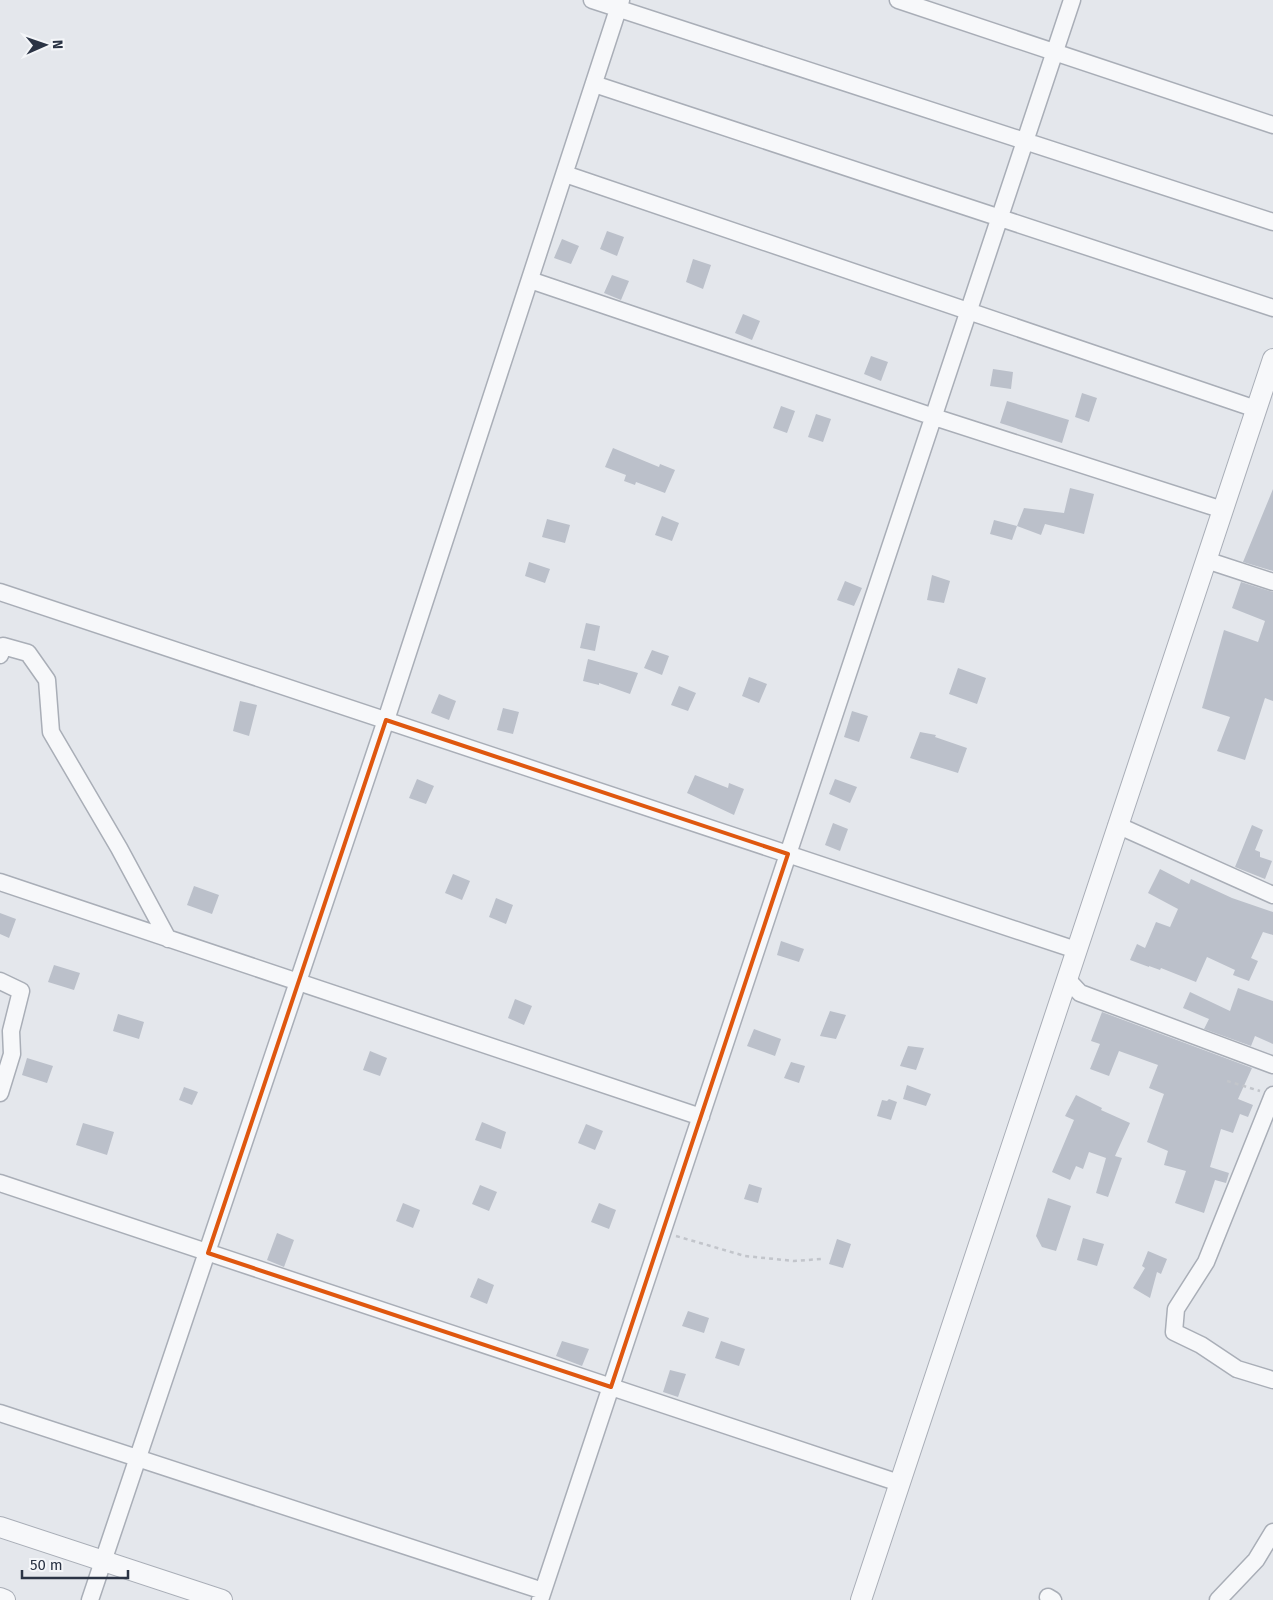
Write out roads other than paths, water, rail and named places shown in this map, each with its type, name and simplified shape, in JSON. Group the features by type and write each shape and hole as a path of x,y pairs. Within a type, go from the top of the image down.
{"street":[{"path":"592,0 620,4 1025,142 1273,222"},
{"path":"898,0 1273,125"},
{"path":"0,1413 137,1457 542,1595 1072,0"},
{"path":"90,1600 386,720 620,4"},
{"path":"594,84 1273,308"},
{"path":"565,174 1256,409"},
{"path":"530,280 934,418 1223,510"},
{"path":"861,1600 1273,359"},
{"path":"1206,560 1273,582"},
{"path":"0,592 1076,950"},
{"path":"0,654 3,646 28,653 47,680 51,732 105,823 168,939"},
{"path":"1118,825 1273,895"},
{"path":"0,882 701,1117"},
{"path":"1067,979 1080,993 1273,1065"},
{"path":"0,981 21,991 11,1030 12,1054 0,1093"},
{"path":"1273,1095 1206,1262 1176,1308 1174,1332 1201,1345 1237,1369 1273,1380"},
{"path":"0,1183 899,1483"},
{"path":"0,1527 222,1600"},
{"path":"1218,1600 1256,1560 1273,1532"},
{"path":"0,1598 5,1600"}]}
